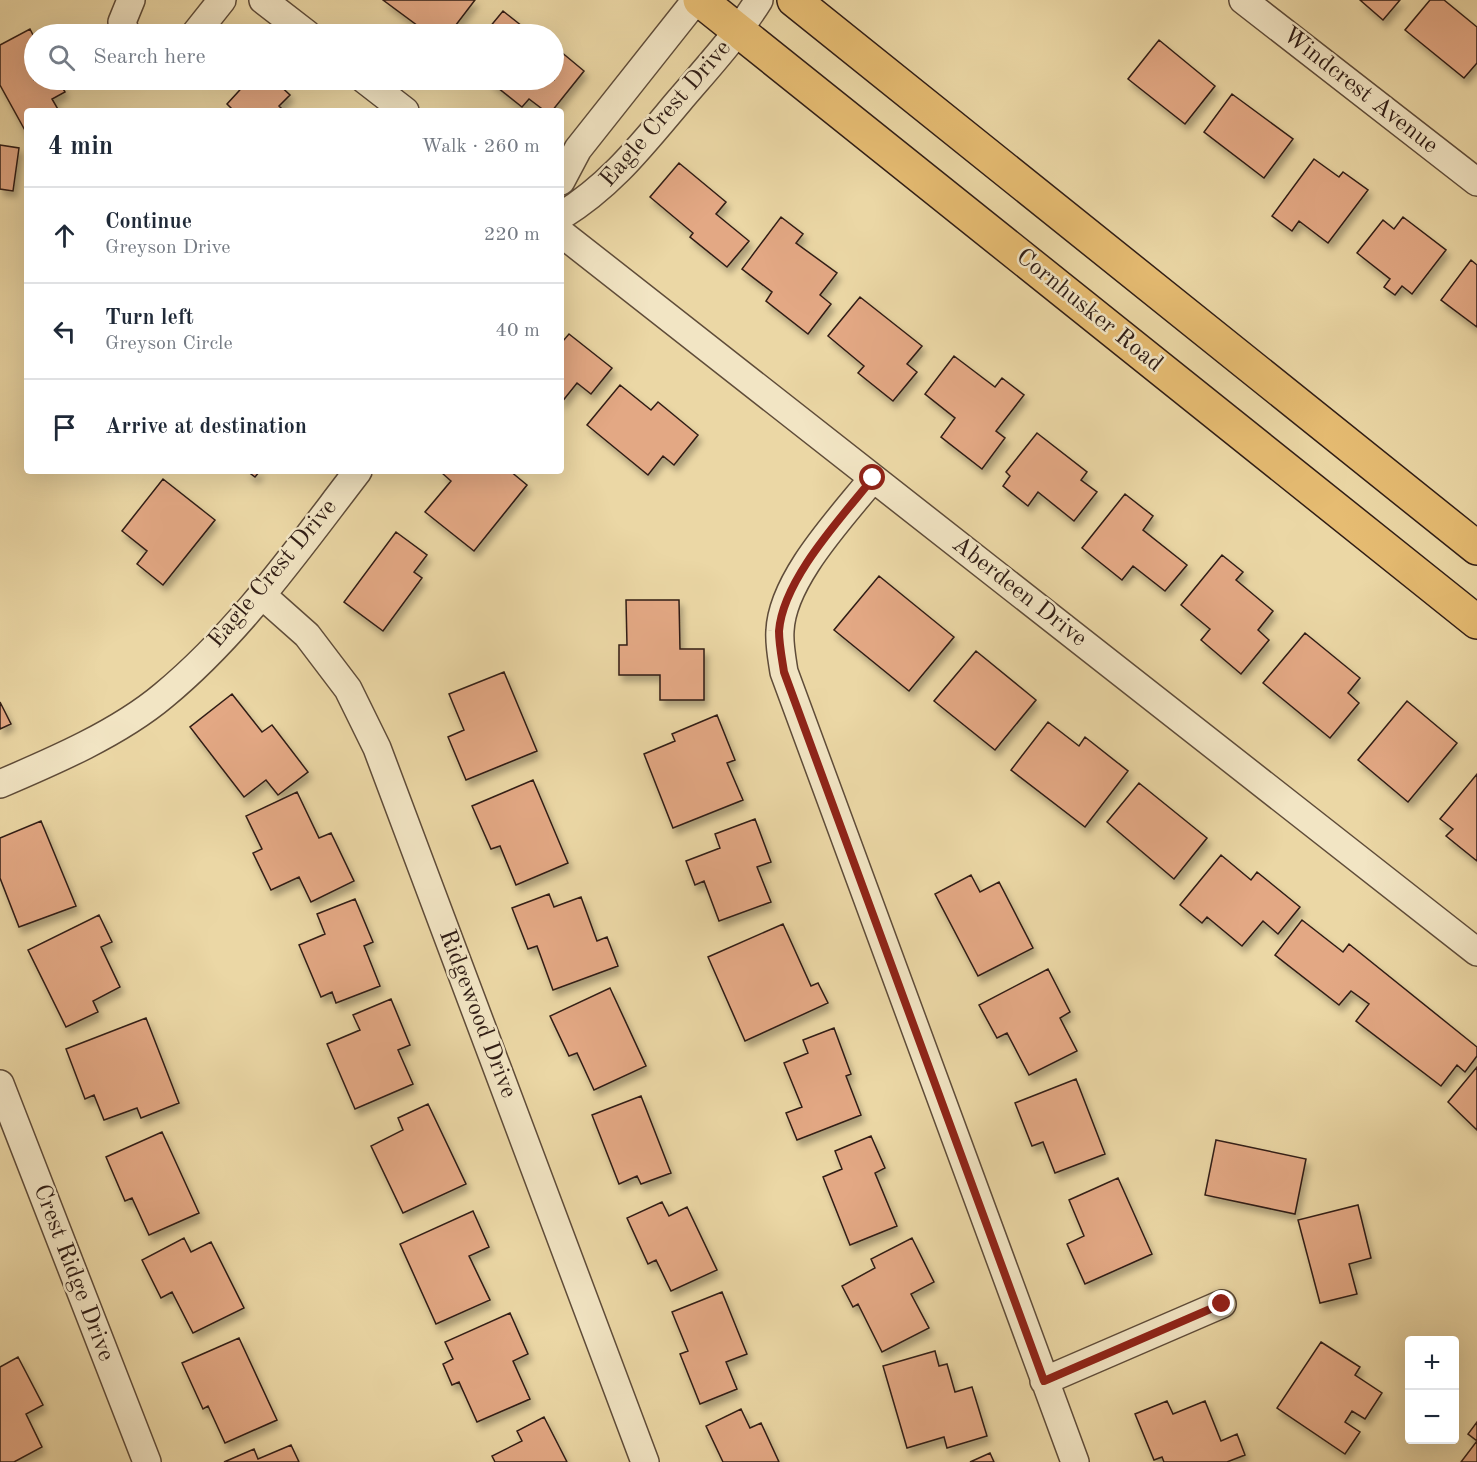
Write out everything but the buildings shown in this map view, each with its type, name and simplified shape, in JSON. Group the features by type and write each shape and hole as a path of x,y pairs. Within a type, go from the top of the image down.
{"main road":[{"name":"Cornhusker Road","path":"700,0 1477,622"},
{"path":"794,0 1477,548"}],"street":[{"path":"123,24 131,0"},
{"path":"203,24 222,0"},
{"path":"263,0 294,24"},
{"name":"Eagle Crest Drive","path":"564,175 578,149 696,0"},
{"name":"Eagle Crest Drive","path":"564,214 590,198 615,176 740,31 759,0"},
{"name":"Windcrest Avenue","path":"1243,0 1477,182"},
{"path":"378,90 401,108"},
{"name":"Aberdeen Drive","path":"564,235 1477,952"},
{"name":"Eagle Crest Drive","path":"0,784 98,738 163,696 262,595 356,474"},
{"path":"873,478 809,559 790,596 779,630 784,672 1075,1462"},
{"name":"Ridgewood Drive","path":"262,595 307,635 348,689 377,748 645,1462"},
{"name":"Crest Ridge Drive","path":"0,1084 147,1462"},
{"path":"1044,1381 1222,1304"}],"route":[{"path":"873,478 809,559 790,596 779,630 784,672 1044,1381 1222,1304"}]}
